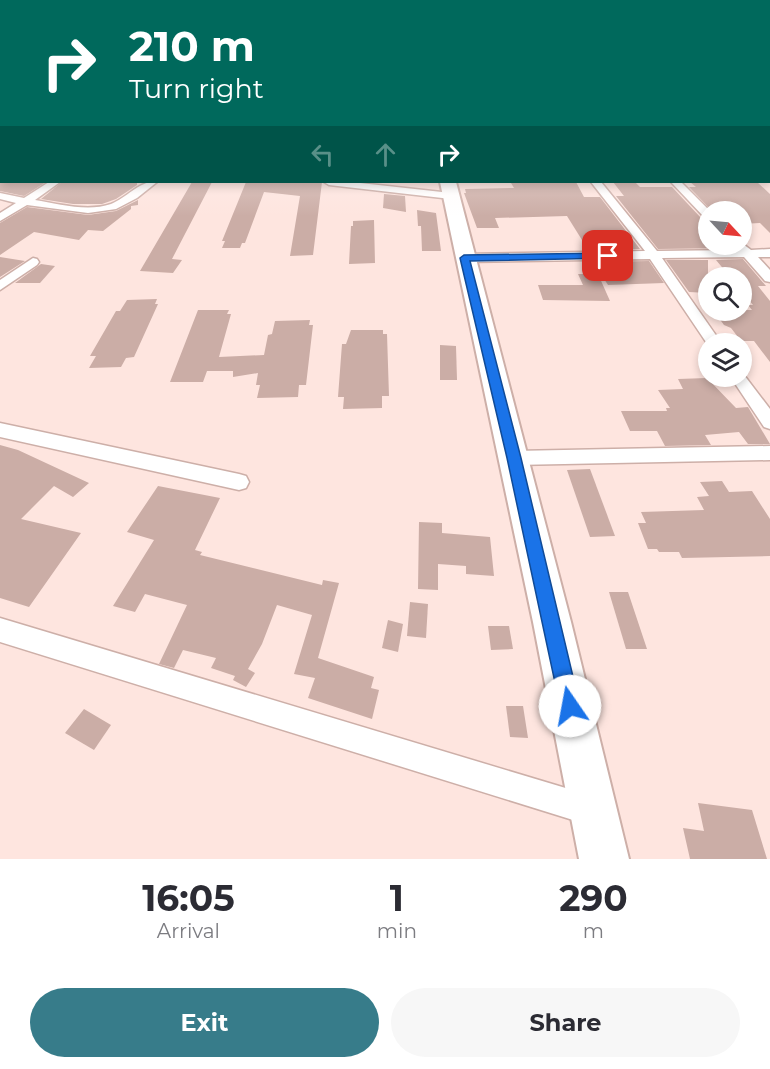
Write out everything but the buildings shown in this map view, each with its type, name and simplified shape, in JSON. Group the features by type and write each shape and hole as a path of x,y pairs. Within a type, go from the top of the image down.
{"main road":[{"path":"449,189 514,458 604,859"}],"street":[{"path":"0,218 53,183"},
{"path":"0,196 22,202 101,210 119,204 150,183"},
{"path":"346,183 449,189"},
{"path":"597,183 653,254 707,333"},
{"path":"677,183 698,205"},
{"path":"752,250 770,253"},
{"path":"464,258 698,252"},
{"path":"749,255 770,278"},
{"path":"0,286 33,262"},
{"path":"746,387 770,422"},
{"path":"0,430 239,482"},
{"path":"514,458 770,453"},
{"path":"514,458 770,459"},
{"path":"0,630 593,811"}],"route":[{"path":"570,706 514,458 464,258 608,256"}]}
